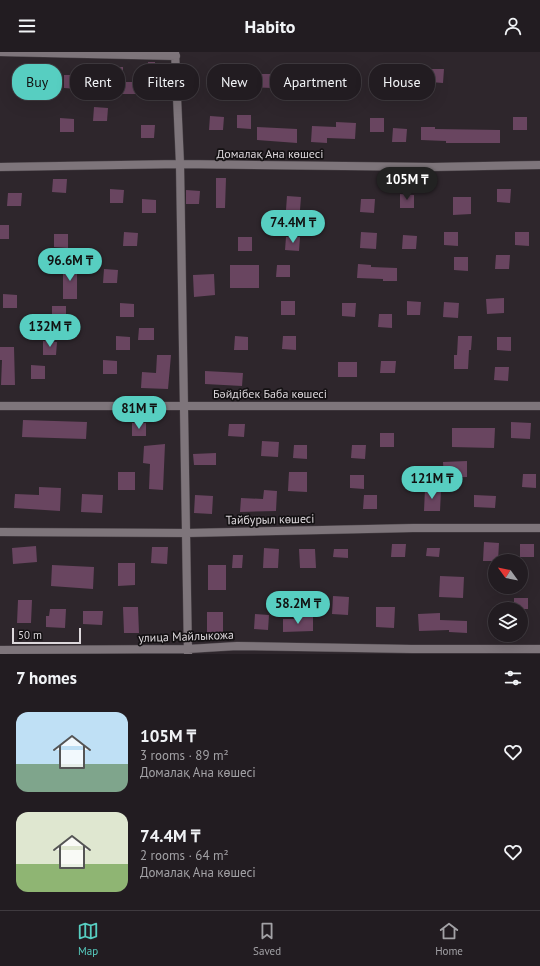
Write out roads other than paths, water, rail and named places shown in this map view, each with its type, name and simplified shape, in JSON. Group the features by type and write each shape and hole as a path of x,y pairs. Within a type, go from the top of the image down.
{"street":[{"path":"0,52 176,54 180,164 188,651"},
{"name":"Домалақ Ана көшесі","path":"0,166 180,164 433,167 540,165"},
{"name":"Бәйдібек Баба көшесі","path":"0,406 276,406 325,404 540,406"},
{"name":"Тайбурыл көшесі","path":"0,532 187,533 405,528 540,528"},
{"name":"улица Майлыкожа","path":"0,650 188,651 237,646 412,649 540,649"}]}
